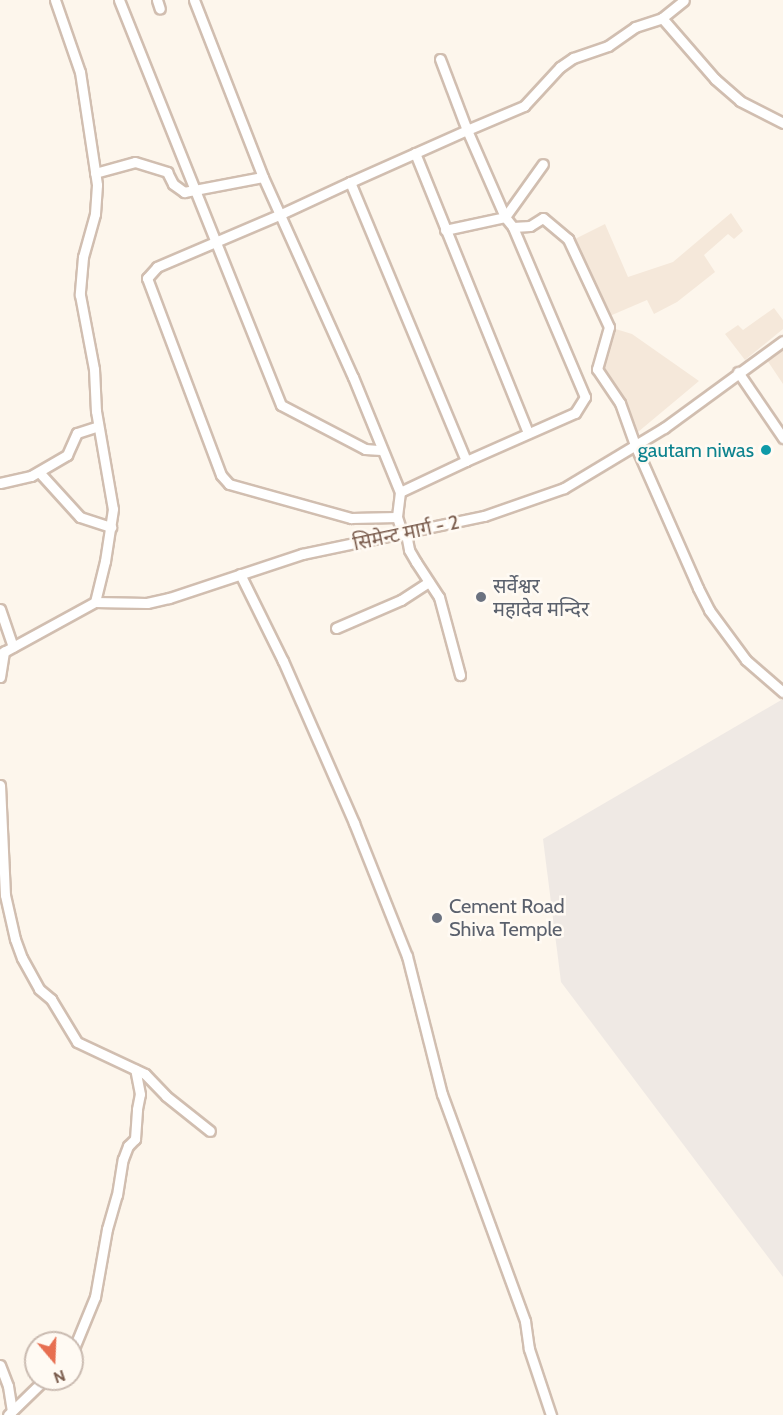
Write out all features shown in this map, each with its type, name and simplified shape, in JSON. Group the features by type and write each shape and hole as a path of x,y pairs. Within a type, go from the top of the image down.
{"street":[{"path":"55,0 80,72 95,173 95,214 83,257 80,295 94,369 98,426 113,509 95,602"},
{"path":"118,0 218,243 281,405 365,449 381,450"},
{"path":"194,0 263,177 353,377 400,492 396,517 405,534 409,550 439,597 460,675"},
{"path":"396,517 351,518 228,484 221,475 147,278 157,267 218,243 524,106 573,58 608,46 634,27 662,18 684,0"},
{"path":"662,18 715,79 740,101 783,123"},
{"path":"400,492 575,413 585,397 513,227 505,217 467,130 440,59"},
{"path":"415,153 528,433"},
{"path":"95,173 135,162 168,172 173,184 184,192 263,177"},
{"path":"445,230 505,217 543,164"},
{"path":"350,182 466,461"},
{"path":"513,227 525,228 543,218 568,239 609,327 597,369 620,403 635,445 709,610 746,660 783,692"},
{"name":"सिमेन्ट मार्ग - 2","path":"6,651 95,602 147,603 302,554 484,516 564,488 664,428 783,340"},
{"path":"738,372 783,438"},
{"path":"0,483 39,472 67,455 77,433 98,426"},
{"path":"39,472 80,517 111,527"},
{"path":"240,574 283,661 354,823 407,956 442,1094 525,1321 529,1349 551,1415"},
{"path":"336,628 401,600 429,582"},
{"path":"0,609 6,651 0,676"},
{"path":"0,785 5,895 22,958 39,989 51,999 77,1042 145,1074 165,1096 210,1131"},
{"path":"81,1331 95,1297 106,1228 117,1196 123,1159 128,1146 135,1139 136,1109 141,1094 135,1069"},
{"path":"0,1365 8,1386 10,1413"},
{"path":"10,1413 33,1391"}],"shaded area":[{"path":"731,213 743,231 734,239 728,234 704,255 715,272 677,302 654,314 647,300 605,318 569,242 605,224 628,277 673,262"},
{"path":"774,308 783,320 783,329 745,360 725,334 738,325 743,330"},
{"path":"609,327 632,334 699,381 632,437 620,403 597,369"},
{"path":"783,348 783,384 767,360"},
{"path":"783,699 783,1277 561,982 543,839"}],"place":[{"name":"gautam niwas","path":"766,450"},
{"name":"सर्वेश्वर महादेव मन्दिर","path":"481,597"},
{"name":"Cement Road Shiva Temple","path":"437,918"}]}
